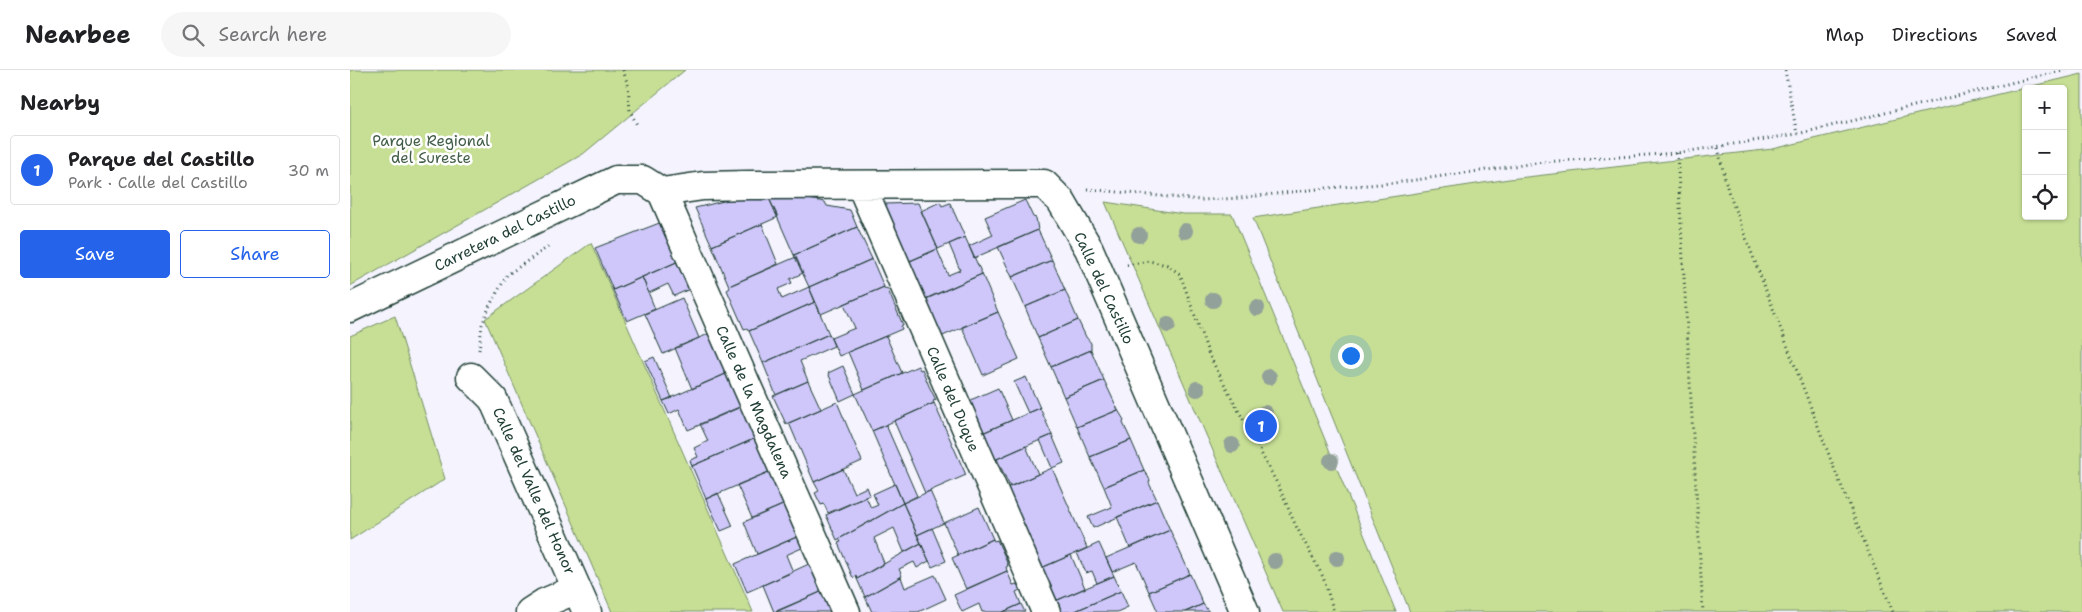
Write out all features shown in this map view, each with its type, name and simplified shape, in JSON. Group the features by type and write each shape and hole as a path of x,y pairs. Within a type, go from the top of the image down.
{"street":[{"name":"Carretera del Castillo","path":"350,308 616,180 643,180 662,192"},
{"path":"662,192 703,186 749,184 861,186 1044,184"},
{"name":"Calle del Castillo","path":"1044,184 1061,201 1088,249 1245,612"},
{"name":"Calle del Duque","path":"861,186 1046,612"},
{"name":"Calle de la Magdalena","path":"662,192 846,612"},
{"name":"Calle del Valle del Honor","path":"471,377 493,399 582,600"},
{"path":"530,612 544,603 582,600"}],"path":[{"path":"623,70 628,85 630,111 638,127"},
{"path":"1785,70 1797,134"},
{"path":"1044,184 1201,200 1394,183 1543,162 1677,153 1797,134 2064,70"},
{"path":"1718,148 1728,191 1834,468 1893,612"},
{"path":"1677,153 1703,612"},
{"path":"471,377 481,343 482,325 490,305 507,275 554,243"},
{"path":"1127,265 1149,261 1167,265 1180,274 1209,355 1279,487 1295,524 1323,577 1334,612"}],"green space":[{"name":"Parque Regional del Sureste","path":"350,70 685,70 583,154 350,286"},
{"path":"2082,74 2082,612 1410,612 1253,218 1509,179 1773,149 2022,89 2022,220 2067,220 2067,85 2037,85"},
{"path":"1105,202 1183,214 1232,214 1396,612 1283,612"},
{"path":"591,243 753,612 612,612 485,319"},
{"path":"395,316 445,479 350,540 350,336"}],"building":[{"path":"781,194 825,202 827,206 850,210 857,227 794,255 768,196"},
{"path":"768,196 778,217 712,246 695,208 740,197"},
{"path":"1025,200 1033,217 1036,218 1038,230 974,258 969,246 993,235 985,217"},
{"path":"940,202 942,206 950,203 965,237 938,249 921,211"},
{"path":"918,203 938,249 901,265 881,209 885,204"},
{"path":"662,222 679,261 613,290 595,248"},
{"path":"762,224 778,264 729,286 712,246"},
{"path":"857,227 872,259 809,287 794,255"},
{"path":"1038,230 1052,260 1012,277 998,247"},
{"path":"965,237 982,274 922,301 905,263 937,249 948,275 960,270 949,244"},
{"path":"796,257 803,273 790,279 792,283 778,289 782,299 809,287 815,302 749,331 747,328 744,329 727,290 730,288 729,286"},
{"path":"872,259 884,287 821,314 809,287"},
{"path":"1052,260 1065,290 1025,307 1012,277"},
{"path":"679,261 692,288 674,296 668,284 649,293 642,277"},
{"path":"982,274 998,312 938,338 918,302"},
{"path":"642,277 655,309 627,321 613,290"},
{"path":"884,287 885,289 887,288 903,325 901,326 902,329 839,356 831,338 855,328 844,304"},
{"path":"1065,290 1078,320 1038,338 1025,307"},
{"path":"682,298 699,338 663,354 645,314"},
{"path":"815,302 829,334 763,363 749,331"},
{"path":"998,312 1019,359 983,375 962,327"},
{"path":"1078,320 1091,343 1091,350 1051,367 1038,338"},
{"path":"711,333 728,373 692,389 675,348"},
{"path":"829,334 834,346 800,361 808,381 776,395 763,363"},
{"path":"886,336 902,373 864,390 848,352"},
{"path":"1091,350 1104,380 1064,397 1051,367"},
{"path":"654,357 672,398 663,401 645,361"},
{"path":"843,366 855,394 840,401 828,373"},
{"path":"918,366 920,370 922,369 936,400 933,401 934,403 872,431 855,394"},
{"path":"728,373 743,406 688,430 679,409 669,414 663,401"},
{"path":"1026,377 1040,408 1028,413 1014,382"},
{"path":"1104,380 1118,410 1077,427 1064,397"},
{"path":"808,381 821,409 786,424 773,396"},
{"path":"998,388 1012,420 980,434 966,402"},
{"path":"837,402 862,461 814,482 789,423"},
{"path":"934,403 966,475 925,493 894,421"},
{"path":"746,404 756,438 692,466 690,460 698,457 694,448 708,441 700,424"},
{"path":"1040,408 1052,435 992,461 980,434"},
{"path":"1118,410 1124,420 1123,423 1131,440 1090,457 1077,427"},
{"path":"886,425 917,496 903,503 872,431"},
{"path":"1052,435 1064,463 1052,468 1040,440"},
{"path":"756,438 771,471 706,499 692,466"},
{"path":"1131,440 1144,470 1104,487 1090,457"},
{"path":"1026,446 1038,474 1010,487 997,459"},
{"path":"1052,468 1087,548 1039,569 1004,489"},
{"path":"843,469 854,493 867,487 870,495 828,513 824,504 821,505 815,493 819,491 814,482"},
{"path":"1144,470 1150,480 1149,483 1157,500 1093,528 1088,517 1112,507 1104,487"},
{"path":"771,471 785,504 752,518 737,485"},
{"path":"895,484 903,503 837,540 826,515 866,497 871,508 878,505 873,494"},
{"path":"930,491 944,523 917,535 903,503"},
{"path":"718,493 733,526 721,531 706,499"},
{"path":"1157,500 1170,530 1130,548 1117,517"},
{"path":"903,503 921,543 904,552 894,528 874,538 884,563 857,579 856,576 853,578 838,543 841,542 839,539"},
{"path":"785,504 799,536 757,554 744,522"},
{"path":"979,507 993,539 958,555 944,523"},
{"path":"932,528 946,561 932,567 917,535"},
{"path":"1170,530 1190,574 1149,592 1136,562 1112,572 1106,558"},
{"path":"799,536 804,547 786,555 793,572 747,592 735,564"},
{"path":"993,539 994,541 997,540 1005,557 1008,566 1006,567 1007,571 966,589 952,558"},
{"path":"921,543 929,561 917,568 914,562 899,569 902,576 865,597 857,579"},
{"path":"1099,543 1114,576 1097,583 1092,571 1086,573 1077,553"},
{"path":"1071,555 1085,588 1053,602 1039,569"},
{"path":"811,563 823,591 774,612 763,585"},
{"path":"1007,571 1013,585 1017,584 1020,590 1016,592 1021,604 1003,612 982,612 979,604 962,612 954,595"},
{"path":"1190,574 1203,604 1185,612 1158,612 1149,592"},
{"path":"935,575 946,599 918,612 872,612 865,597 901,577 905,588"},
{"path":"1114,576 1121,591 1073,612 1058,612 1053,602"},
{"path":"823,591 832,612 776,612"},
{"path":"1121,591 1128,607 1117,612 1073,612"},
{"path":"1021,604 1025,612 1003,612"},
{"path":"1203,604 1209,612 1185,612 1195,608"}],"place":[{"name":"Parque del Castillo","path":"1261,426"}]}
